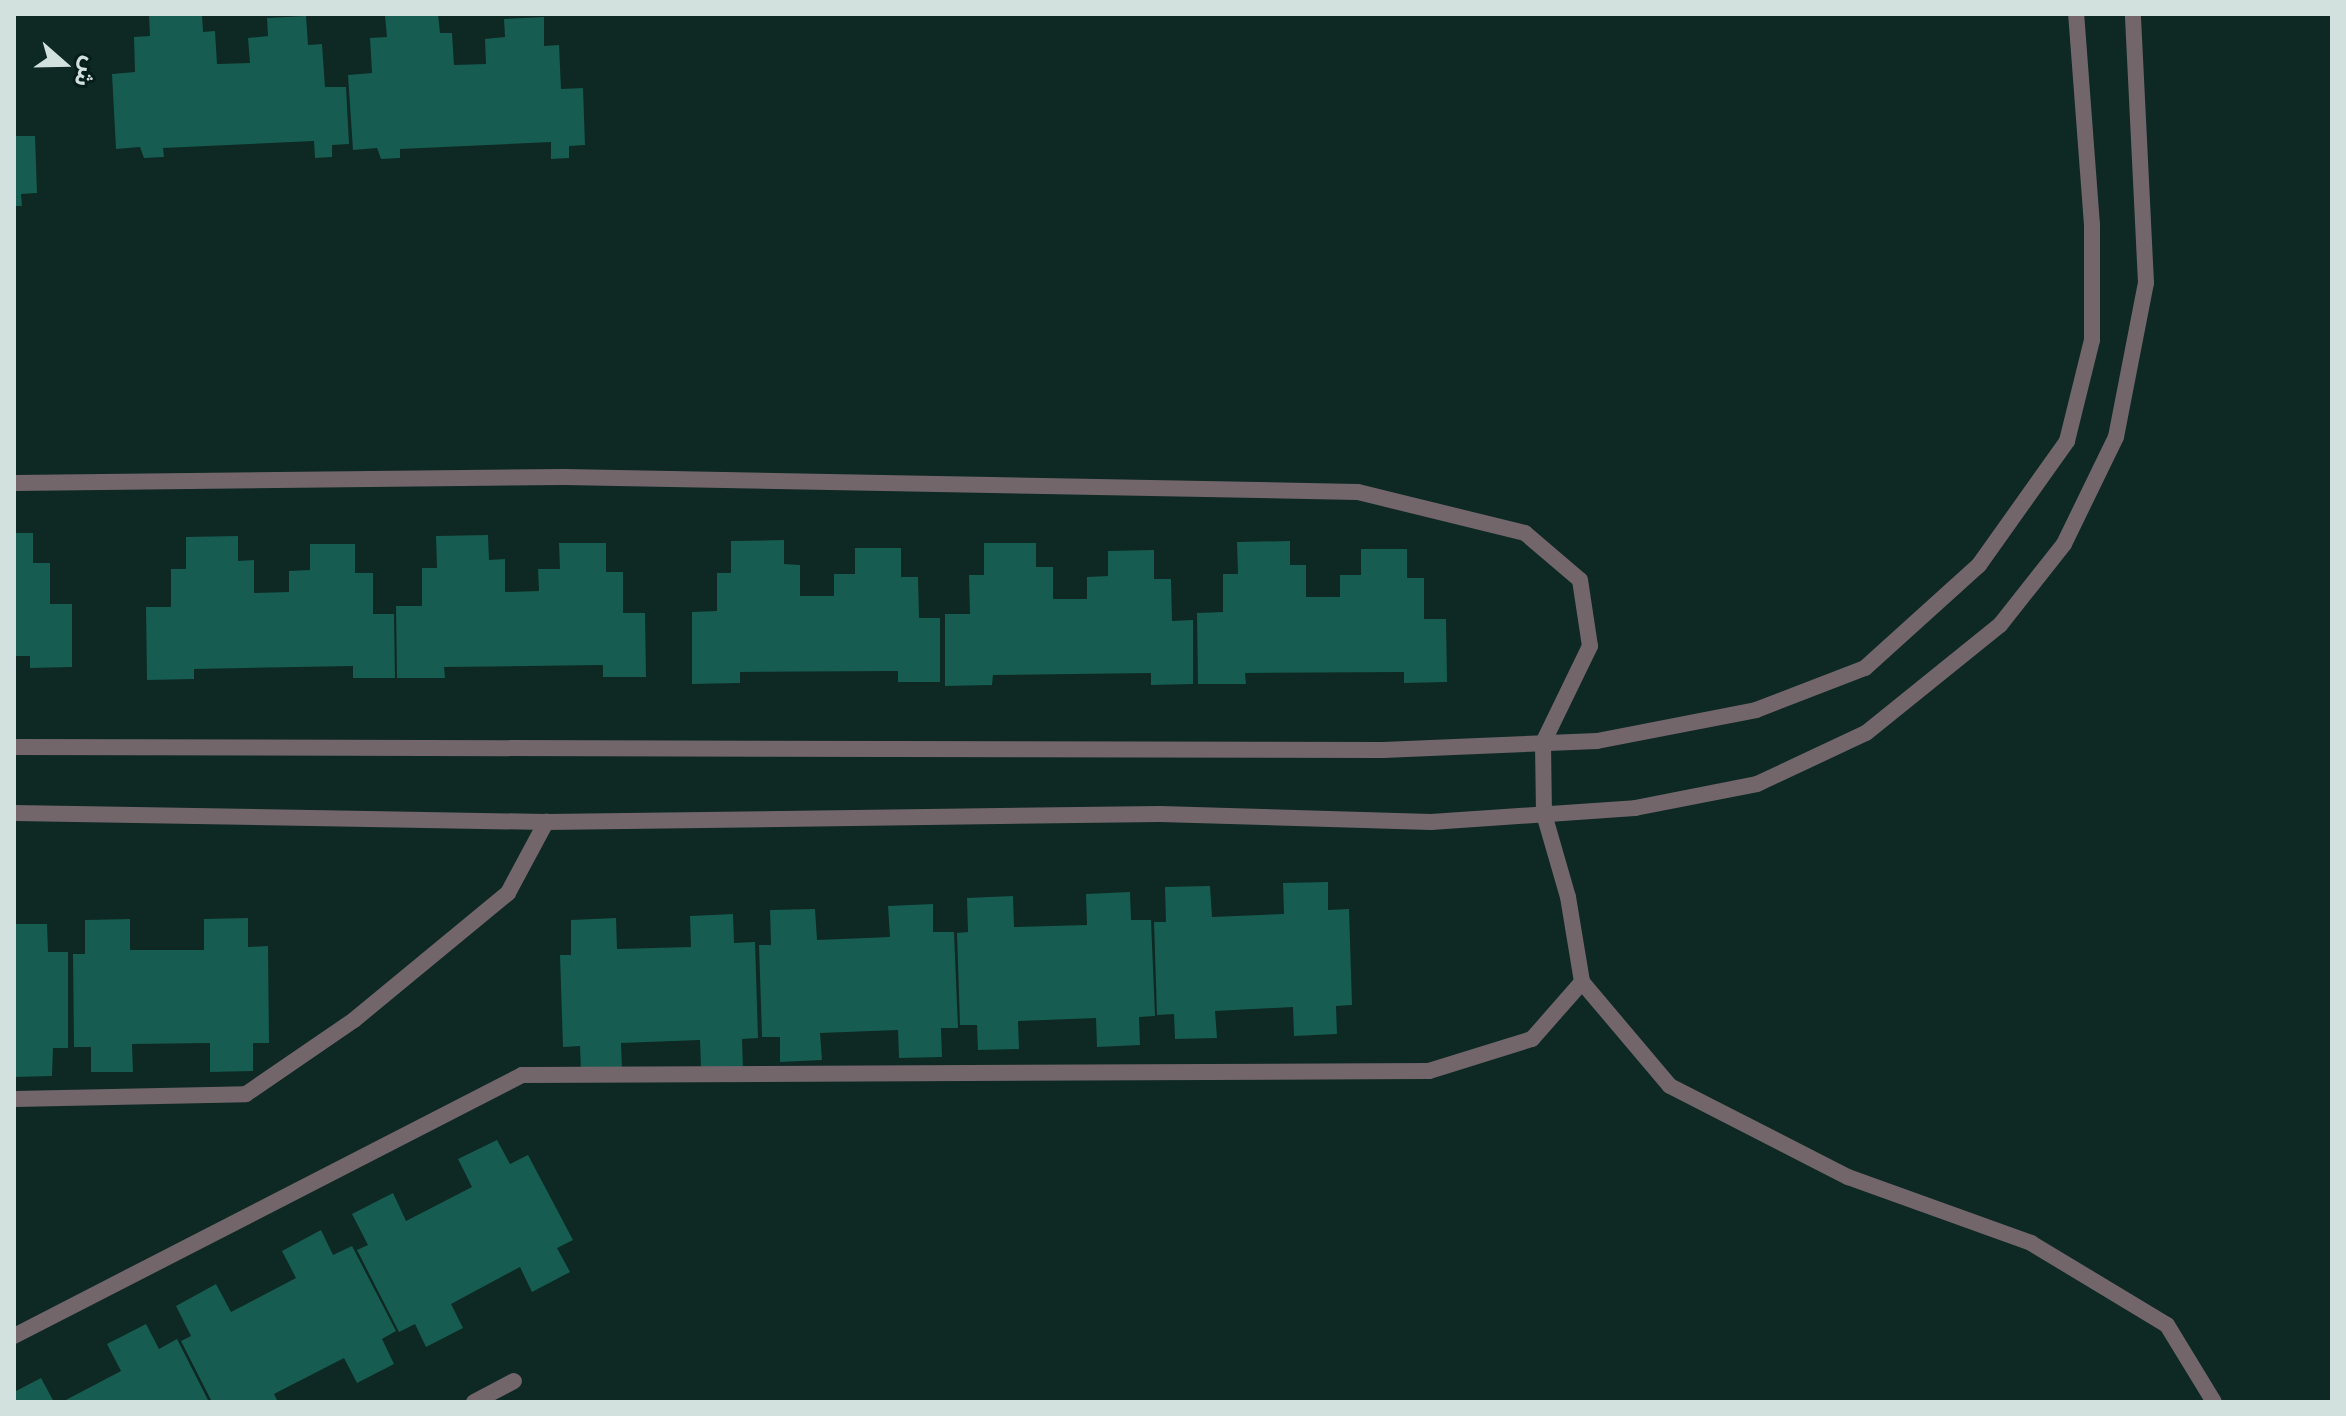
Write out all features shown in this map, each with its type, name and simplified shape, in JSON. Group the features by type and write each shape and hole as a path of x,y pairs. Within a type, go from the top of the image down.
{"street":[{"path":"14,747 1383,750 1597,741 1756,710 1865,668 1979,565 2067,441 2092,340 2092,225 2076,14"},
{"path":"14,813 546,822 1160,814 1431,822 1635,808 1757,784 1866,733 2000,625 2064,544 2116,437 2146,283 2133,14"},
{"path":"14,483 564,477 1358,492 1525,533 1580,580 1590,646 1543,743 1544,814 1568,897 1582,982 1670,1086 1848,1177 2031,1243 2167,1325 2214,1402"},
{"path":"14,1099 246,1094 354,1020 508,893 546,822"},
{"path":"14,1336 522,1075 1429,1071 1532,1039 1582,982"},
{"path":"474,1402 514,1381"}],"building":[{"path":"202,14 203,32 215,31 217,64 250,63 248,38 268,36 267,18 306,16 308,45 322,44 325,87 346,87 349,144 332,145 332,157 315,158 314,141 163,148 164,157 144,158 140,147 116,149 112,74 135,72 134,37 150,36 149,15"},
{"path":"438,14 440,33 452,33 454,65 486,64 485,39 505,37 504,19 544,17 544,46 559,45 561,89 583,88 585,145 569,146 569,158 551,159 551,142 400,149 400,158 381,159 377,148 353,150 348,75 372,73 370,38 387,37 385,16"},
{"path":"14,136 35,136 37,193 21,194 22,206 14,206"},
{"path":"14,533 33,533 33,563 50,563 50,604 72,604 72,667 30,668 30,656 14,656"},
{"path":"488,535 489,560 505,559 505,592 539,591 538,569 560,569 559,543 606,543 606,572 623,572 623,613 645,613 646,677 603,677 603,665 444,667 445,678 397,678 396,606 422,606 422,568 437,568 436,536"},
{"path":"238,536 238,561 254,560 254,593 289,592 289,571 310,570 310,544 355,544 355,573 373,573 373,614 394,614 395,678 353,678 353,666 194,669 194,679 147,680 146,607 171,607 171,569 186,569 186,537"},
{"path":"784,540 784,564 800,565 800,596 834,596 834,574 855,574 855,548 901,548 901,577 918,577 919,618 940,618 940,682 898,682 898,671 740,672 740,683 692,684 692,612 717,611 717,573 731,573 731,541"},
{"path":"1290,541 1290,565 1306,565 1306,597 1340,597 1340,575 1361,575 1361,549 1407,549 1407,578 1424,578 1424,619 1446,619 1447,682 1404,683 1404,672 1245,673 1246,684 1198,684 1197,613 1223,612 1223,574 1238,574 1237,542"},
{"path":"984,543 1036,543 1036,567 1053,567 1053,599 1087,599 1087,577 1108,576 1108,551 1154,550 1154,579 1171,579 1172,621 1193,620 1193,684 1151,685 1151,673 993,675 992,685 945,686 945,614 970,614 969,575 984,575"},
{"path":"1328,882 1328,910 1349,909 1352,1005 1336,1006 1337,1034 1294,1036 1293,1007 1215,1011 1217,1038 1175,1039 1174,1014 1157,1015 1154,922 1166,922 1165,887 1210,886 1212,917 1284,914 1283,883"},
{"path":"1130,892 1131,920 1151,920 1155,1016 1139,1017 1140,1045 1097,1047 1096,1018 1018,1021 1019,1049 978,1050 977,1025 960,1025 957,933 968,932 967,898 1013,896 1014,927 1087,925 1086,894"},
{"path":"933,904 933,932 954,932 958,1028 941,1028 942,1057 899,1058 898,1030 820,1033 822,1060 780,1062 780,1037 762,1037 759,945 771,945 770,910 815,909 817,940 890,937 888,906"},
{"path":"733,914 734,943 755,942 758,1038 742,1039 743,1067 701,1068 700,1040 621,1043 622,1070 581,1072 580,1046 563,1047 560,955 571,955 571,920 616,918 617,949 691,947 690,916"},
{"path":"248,918 248,947 268,946 269,1043 253,1043 253,1071 210,1072 210,1043 132,1044 133,1072 91,1072 91,1047 74,1047 73,954 85,954 85,920 130,919 130,950 204,950 204,919"},
{"path":"14,924 47,924 48,952 68,952 68,1048 53,1048 52,1076 14,1077"},
{"path":"497,1140 510,1164 528,1155 573,1240 557,1248 570,1272 532,1292 520,1267 451,1304 463,1328 426,1347 415,1324 399,1332 357,1250 368,1245 352,1214 393,1193 406,1221 472,1187 458,1159"},
{"path":"321,1230 333,1255 352,1246 396,1331 382,1339 394,1364 357,1383 344,1358 274,1394 278,1402 212,1402 181,1341 191,1336 176,1306 216,1284 231,1312 296,1278 282,1251"},
{"path":"146,1324 159,1349 177,1339 209,1402 62,1402 121,1371 107,1344"},
{"path":"41,1378 54,1402 14,1402 14,1392"}]}
